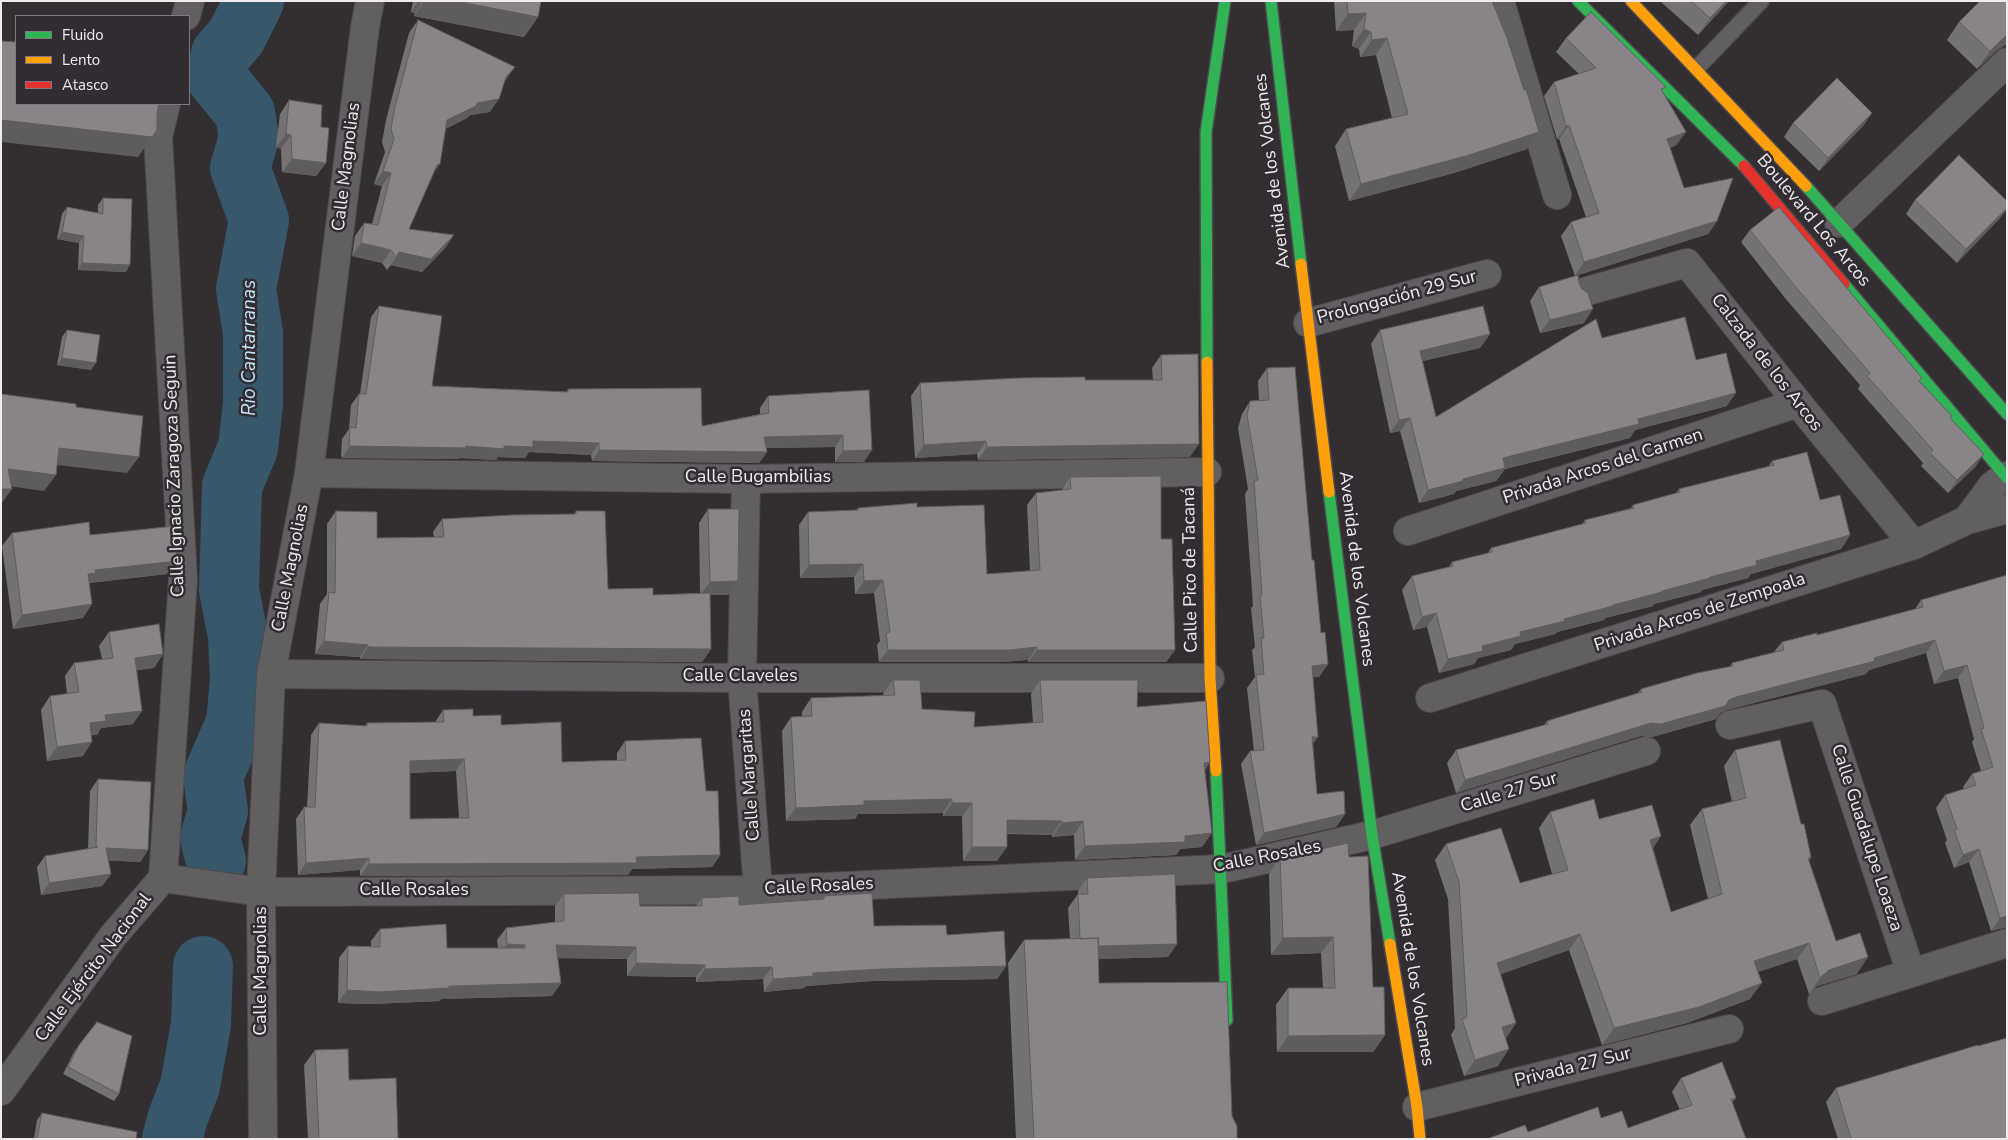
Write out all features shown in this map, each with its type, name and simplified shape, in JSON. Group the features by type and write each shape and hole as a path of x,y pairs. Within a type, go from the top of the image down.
{"street":[{"path":"186,15 190,1"},
{"name":"Calle Magnolias","path":"263,1139 261,892 271,674 309,473 365,27 370,1"},
{"name":"Calle Pico de Tacaná","path":"1225,1 1206,132 1210,678 1222,869 1227,1029"},
{"name":"Avenida de los Volcanes","path":"1271,1 1308,323 1372,835 1418,1107 1420,1139"},
{"path":"1500,1 1556,195"},
{"name":"Boulevard Los Arcos","path":"1578,1 1748,170 2006,477"},
{"name":"Boulevard Los Arcos","path":"1631,1 1697,68 1840,223 2007,414"},
{"path":"1840,223 2007,62"},
{"name":"Calle Ignacio Zaragoza Seguin","path":"163,878 183,579 158,137 166,105"},
{"name":"Calzada de los Arcos","path":"1584,292 1687,263 1914,545"},
{"name":"Prolongación 29 Sur","path":"1308,323 1486,274"},
{"name":"Privada Arcos del Carmen","path":"1408,531 1798,403"},
{"name":"Calle Bugambilias","path":"309,473 746,479 1207,472"},
{"name":"Privada Arcos de Zempoala","path":"1967,520 1992,486 2006,477"},
{"name":"Calle Margaritas","path":"746,479 742,678 758,890"},
{"name":"Privada Arcos de Zempoala","path":"1430,698 1914,545 1967,520 2007,509"},
{"name":"Calle Claveles","path":"271,674 742,678 1210,678"},
{"name":"Calle Guadalupe Loaeza","path":"1730,724 1822,704 1911,973"},
{"name":"Calle 27 Sur","path":"1372,835 1646,751"},
{"name":"Calle Rosales","path":"261,892 758,890 1222,869 1372,835"},
{"name":"Calle Ejército Nacional","path":"7,1076 113,936 163,878 261,892"},
{"path":"1822,1001 2007,943"},
{"name":"Privada 27 Sur","path":"1418,1107 1729,1029"}],"lane":[{"path":"1697,68 1761,1"}],"building":[{"path":"456,1 541,1 538,17"},
{"path":"1347,1 1492,1 1507,38 1524,90 1526,89 1539,132 1466,156 1361,184 1346,129 1408,114 1387,38 1372,40 1371,32 1364,29 1366,13 1348,14"},
{"path":"1691,1 1726,1 1710,18"},
{"path":"1980,1 2007,1 2007,35 1990,51 1959,22"},
{"path":"1591,12 1666,87 1661,89 1686,132 1667,139 1684,188 1733,178 1717,221 1584,262 1571,222 1599,213 1569,125 1566,126 1554,82 1596,68 1566,38"},
{"path":"418,20 515,67 506,77 499,99 477,103 476,106 447,120 440,164 437,165 409,229 454,235 431,259 399,252 396,257 391,250 361,243 364,223 378,225 391,173 383,171 394,139 391,129 395,107"},
{"path":"1,41 15,42 15,105 159,105 157,130 152,137 1,120"},
{"path":"1837,78 1872,113 1828,158 1793,123"},
{"path":"289,100 322,105 321,127 329,128 326,163 292,159 291,135 286,134"},
{"path":"1959,155 2007,201 2007,208 1966,249 1915,200"},
{"path":"103,198 132,199 130,265 82,263 84,236 62,232 67,207 103,214"},
{"path":"1779,207 1922,378 1919,381 1984,454 1957,480 1930,453 1933,450 1867,376 1870,373 1794,285 1750,230"},
{"path":"1578,275 1579,283 1582,289 1588,293 1593,309 1550,320 1539,287"},
{"path":"379,306 442,316 432,386 568,392 568,389 701,388 702,426 769,413 768,396 869,390 872,450 843,451 843,435 764,437 767,452 599,450 599,443 533,441 533,447 504,446 504,449 466,446 466,448 350,446 350,427 356,428 359,394 366,394"},
{"path":"1483,306 1490,334 1420,351 1436,417 1596,319 1602,338 1685,317 1696,360 1726,353 1736,393 1638,419 1639,424 1503,458 1505,468 1428,490 1410,418 1399,420 1380,330"},
{"path":"67,330 100,335 96,363 62,358"},
{"path":"1198,354 1199,444 987,447 986,441 924,445 920,383 1085,377 1085,380 1162,380 1161,355"},
{"path":"1295,367 1312,560 1314,560 1321,633 1325,632 1328,664 1312,666 1318,737 1312,737 1317,794 1344,791 1345,814 1264,833 1250,751 1264,750 1256,675 1264,674 1261,638 1264,638 1254,481 1258,480 1247,415 1250,401 1269,400 1267,368"},
{"path":"1,394 76,404 76,407 143,416 139,457 59,448 56,475 8,469 12,489 1,489"},
{"path":"1807,452 1820,500 1840,495 1850,535 1756,561 1757,565 1564,619 1565,621 1520,632 1521,636 1482,646 1483,651 1448,659 1436,613 1422,617 1412,576 1453,566 1452,562 1492,552 1491,548 1586,523 1585,520 1634,508 1633,505 1680,492 1679,489 1774,465 1772,461"},
{"path":"1161,476 1161,539 1172,539 1175,650 1037,650 1037,647 1010,650 888,650 886,633 890,632 883,580 864,581 863,564 809,565 808,512 858,510 858,508 917,503 917,507 984,505 987,574 1040,570 1036,493 1071,489 1070,477"},
{"path":"708,509 739,509 738,581 710,582"},
{"path":"336,511 377,512 377,538 444,537 442,519 576,514 576,511 605,511 608,589 653,588 653,595 710,593 711,649 368,647 368,645 324,641 329,592 335,593"},
{"path":"89,522 90,535 175,526 177,561 95,570 96,573 88,574 92,604 22,615 12,533"},
{"path":"2007,575 2007,916 2000,918 1979,849 1963,855 1954,830 1957,829 1945,795 1976,785 1972,774 1993,767 1981,729 1984,728 1967,665 1944,671 1935,640 1874,658 1875,661 1736,697 1729,700 1725,706 1661,724 1651,723 1465,780 1456,750 1548,724 1547,721 1642,692 1641,689 1697,673 1733,666 1732,663 1784,650 1782,642 1817,633 1817,635 1923,607 1921,600"},
{"path":"159,624 163,654 135,658 142,711 105,715 106,721 90,723 92,742 57,747 50,696 79,692 74,663 113,658 109,632"},
{"path":"893,680 920,680 922,709 975,712 974,727 1043,722 1040,680 1138,680 1137,707 1206,701 1210,762 1204,763 1212,833 1185,836 1185,842 1085,846 1083,821 1062,823 1062,821 1007,820 1007,847 972,847 972,803 952,803 952,799 864,801 864,805 796,808 791,717 812,716 811,698 895,695"},
{"path":"473,709 473,716 501,715 501,725 561,722 562,762 626,760 625,741 701,738 706,791 718,791 720,855 636,857 637,863 369,864 369,858 306,863 304,807 315,807 319,723 367,726 367,723 444,722 443,710","holes":["464,759 469,818 410,819 410,761"]},
{"path":"1780,740 1801,824 1804,824 1811,857 1808,858 1836,941 1860,933 1868,957 1829,970 1820,978 1809,943 1754,961 1762,983 1699,1007 1614,1028 1580,934 1497,963 1516,1023 1502,1027 1509,1049 1475,1060 1462,1019 1467,1017 1459,882 1446,844 1501,828 1520,883 1568,870 1550,812 1594,799 1599,819 1652,805 1661,836 1650,840 1671,912 1722,894 1702,809 1746,798 1735,750"},
{"path":"98,779 151,782 148,850 106,848 111,874 49,883 45,856 98,847 96,847"},
{"path":"1348,843 1349,857 1368,856 1373,987 1384,987 1385,1035 1288,1036 1288,988 1335,988 1333,937 1283,938 1280,858"},
{"path":"1175,874 1177,944 1099,946 1098,938 1080,939 1078,894 1088,894 1087,878"},
{"path":"639,893 640,906 702,906 702,898 739,896 739,905 824,899 824,896 872,893 874,926 946,925 947,935 1004,931 1006,966 882,969 813,973 813,976 773,979 772,967 705,969 705,965 636,963 636,947 556,945 561,983 449,986 449,988 379,992 347,990 348,946 380,947 380,929 446,924 447,948 525,948 525,945 507,944 506,928 564,921 564,894"},
{"path":"1098,938 1099,983 1227,982 1232,1116 1237,1126 1237,1139 1034,1139 1024,940"},
{"path":"97,1022 132,1036 119,1094 68,1067 79,1045"},
{"path":"2007,1038 2007,1139 1851,1139 1836,1088"},
{"path":"348,1049 349,1080 396,1078 398,1139 319,1139 315,1050"},
{"path":"1722,1062 1736,1098 1731,1099 1746,1139 1487,1139 1525,1125 1528,1132 1598,1107 1601,1118 1622,1111 1628,1128 1692,1105 1681,1078"},
{"path":"42,1113 137,1132 136,1139 37,1139"}],"waterway":[{"name":"Rio Cantarranas","path":"216,861 210,838 218,811 213,776 236,723 240,679 238,636 229,590 232,486 248,448 253,404 253,333 246,289 259,220 240,168 249,138 245,113 216,77 221,54 236,37 254,1"},
{"name":"Rio Cantarranas","path":"172,1139 190,1086 201,1024 203,966"}],"traffic: fast":[{"path":"1207,362 1206,132 1225,1"},
{"path":"1271,1 1301,264"},
{"path":"1578,1 1744,166"},
{"path":"1806,186 2007,414"},
{"path":"1844,284 2007,478"},
{"path":"1329,492 1372,835 1390,944"},
{"path":"1216,771 1227,1020"}],"traffic: slow":[{"path":"1631,1 1806,186"},
{"path":"1301,264 1329,492"},
{"path":"1207,362 1210,678 1216,771"},
{"path":"1390,944 1417,1107 1420,1139"}],"traffic: jam":[{"path":"1744,166 1844,284"}]}
